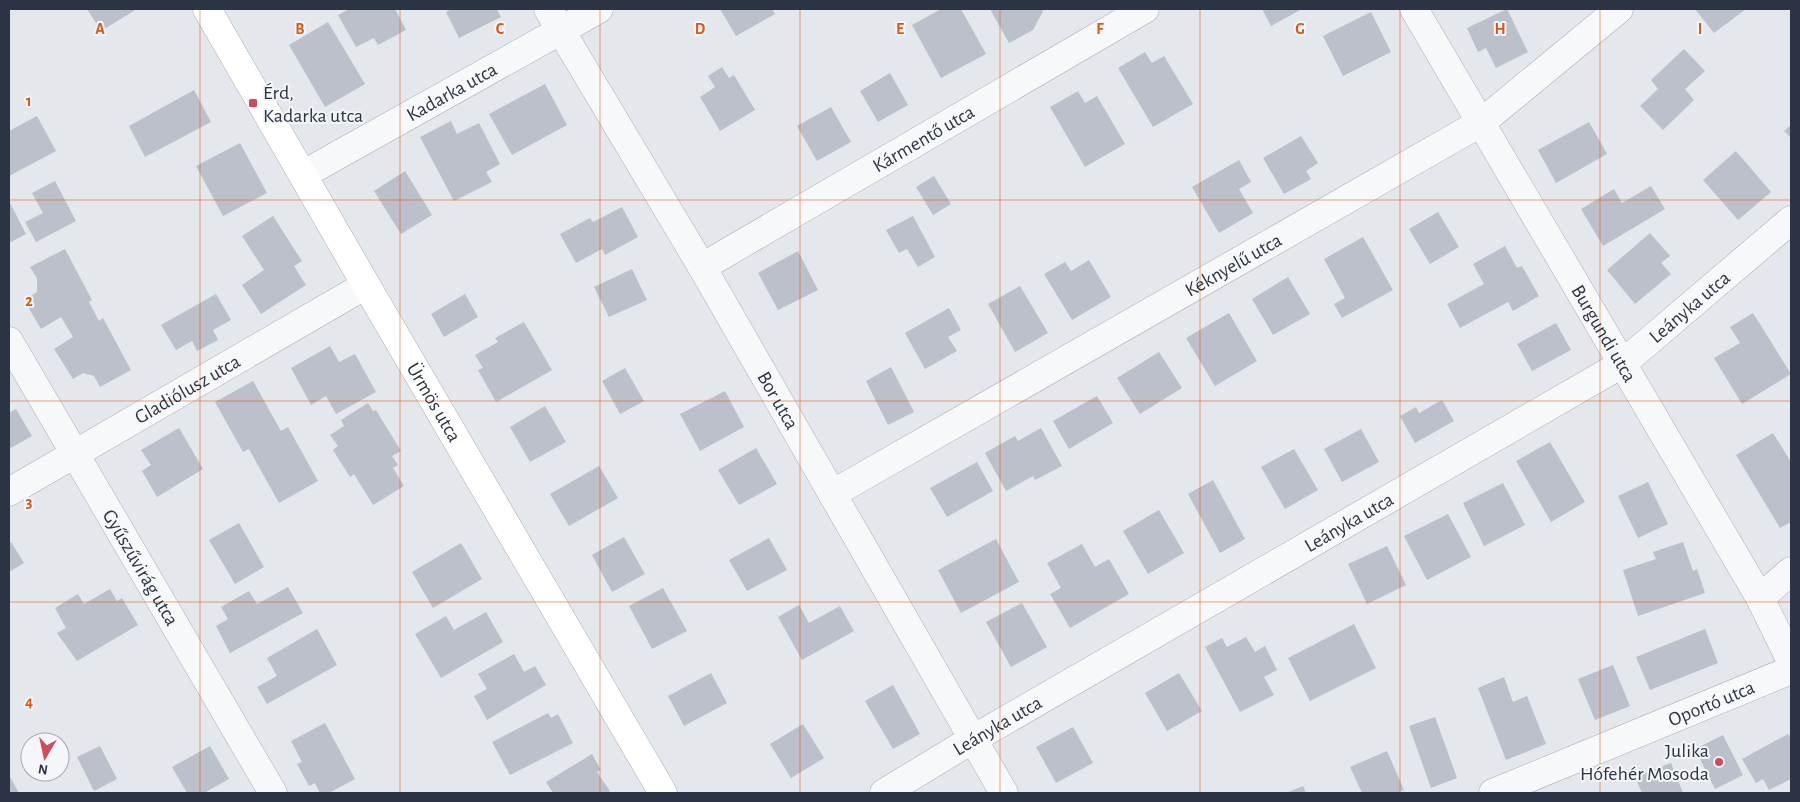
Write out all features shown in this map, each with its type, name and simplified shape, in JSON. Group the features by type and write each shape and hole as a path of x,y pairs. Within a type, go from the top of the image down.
{"street":[{"name":"Ürmös utca","path":"207,9 304,174 366,285 664,793"},
{"name":"Kadarka utca","path":"304,174 554,20 599,9"},
{"name":"Kármentő utca","path":"702,267 1145,9"},
{"name":"Burgundi utca","path":"1414,9 1760,598 1791,661"},
{"name":"Kéknyelű utca","path":"832,494 1482,122 1619,9"},
{"name":"Bor utca","path":"554,20 702,267 1004,793"},
{"name":"Leányka utca","path":"884,793 973,739 1622,364 1791,220"},
{"name":"Gladiólusz utca","path":"9,492 366,285"},
{"name":"Gyűszűvirág utca","path":"9,341 273,793"},
{"path":"1760,598 1791,571"},
{"name":"Oportó utca","path":"1493,793 1791,670"}],"building":[{"path":"87,9 137,9 101,31"},
{"path":"349,9 395,9 406,30 378,45 374,38 356,47 338,15"},
{"path":"452,9 497,9 501,17 459,38 446,12"},
{"path":"720,9 772,9 775,14 736,36"},
{"path":"941,9 961,9 986,54 941,78 912,25"},
{"path":"990,9 1042,9 1043,11 1033,30 1009,43"},
{"path":"1262,9 1302,9 1271,26"},
{"path":"1507,9 1528,52 1496,68 1486,48 1478,52 1467,28"},
{"path":"1695,9 1746,9 1714,33"},
{"path":"1371,12 1391,52 1343,76 1323,36"},
{"path":"328,22 365,84 325,107 289,45"},
{"path":"1684,49 1705,71 1685,89 1694,100 1663,130 1640,106 1658,89 1651,80"},
{"path":"1145,52 1152,63 1164,56 1193,104 1153,127 1118,68"},
{"path":"722,67 729,78 734,75 755,110 720,131 700,97 715,87 708,76"},
{"path":"890,73 908,105 878,122 860,91"},
{"path":"545,84 567,125 512,155 489,114"},
{"path":"194,90 211,122 145,157 129,126"},
{"path":"1078,91 1085,103 1097,96 1125,144 1085,167 1050,107"},
{"path":"831,107 851,142 817,161 797,126"},
{"path":"37,116 56,151 9,176 9,131"},
{"path":"451,121 457,134 479,123 500,164 486,172 492,182 454,201 420,137"},
{"path":"1589,122 1607,154 1556,183 1538,150"},
{"path":"1791,125 1791,138 1784,131"},
{"path":"1301,136 1318,163 1306,171 1311,179 1284,194 1263,158"},
{"path":"240,143 267,193 223,216 196,166"},
{"path":"1736,151 1771,192 1738,220 1703,180"},
{"path":"1239,160 1251,182 1239,189 1253,213 1219,233 1192,187"},
{"path":"405,171 432,215 401,234 374,191"},
{"path":"934,176 951,204 933,215 916,187"},
{"path":"55,181 76,221 36,242 25,222 43,213 32,193"},
{"path":"1651,186 1665,209 1603,246 1581,209 1614,189 1622,203"},
{"path":"9,201 26,234 9,243"},
{"path":"622,207 638,237 605,255 602,249 576,263 560,234 590,218 593,222"},
{"path":"1438,212 1459,247 1430,264 1409,229"},
{"path":"273,216 302,261 294,266 306,285 261,314 242,285 264,270 242,236"},
{"path":"913,216 935,257 918,267 907,249 899,253 886,230"},
{"path":"1650,233 1670,256 1661,263 1671,274 1635,304 1607,270"},
{"path":"1363,237 1393,290 1342,318 1334,304 1345,298 1324,259"},
{"path":"1505,246 1517,268 1522,266 1539,296 1513,311 1508,302 1460,328 1447,304 1484,284 1473,264"},
{"path":"65,249 92,300 89,302 99,321 103,318 131,370 100,387 94,376 83,373 73,379 54,349 73,337 61,317 41,329 24,300 37,292 37,278 30,267"},
{"path":"798,251 818,290 778,310 758,273"},
{"path":"1089,260 1111,297 1072,320 1044,274 1065,262 1071,271"},
{"path":"632,269 647,300 609,317 594,287"},
{"path":"1288,277 1310,314 1273,335 1252,299"},
{"path":"1020,286 1048,333 1015,352 988,304"},
{"path":"216,294 231,320 213,330 218,340 197,351 192,341 176,350 161,325"},
{"path":"465,294 478,317 444,337 431,314"},
{"path":"949,308 961,330 948,337 957,351 925,369 905,333"},
{"path":"1229,313 1257,361 1215,386 1186,338"},
{"path":"1753,313 1791,374 1742,404 1714,358 1740,343 1730,327"},
{"path":"524,322 552,370 496,402 478,370 483,368 475,355 498,342 495,338"},
{"path":"1556,323 1571,350 1532,371 1517,344"},
{"path":"330,346 339,362 355,354 376,392 336,414 326,396 311,405 291,368"},
{"path":"1159,352 1182,388 1140,414 1117,378"},
{"path":"891,367 914,412 888,425 866,381"},
{"path":"625,368 644,401 620,414 602,381"},
{"path":"253,381 281,431 288,427 318,481 279,503 249,449 243,452 215,402"},
{"path":"725,391 744,427 700,451 680,414"},
{"path":"1097,396 1113,423 1069,449 1053,421"},
{"path":"1442,400 1454,421 1415,443 1400,416 1416,407 1419,413"},
{"path":"368,403 373,411 376,410 401,451 392,456 398,465 393,468 404,486 373,505 354,474 350,477 333,450 338,446 330,435 344,426 341,420"},
{"path":"545,406 566,442 530,462 510,427"},
{"path":"16,409 32,436 9,449 9,413"},
{"path":"179,428 203,469 157,497 142,471 151,465 141,450"},
{"path":"1041,428 1062,466 1035,480 1033,476 1006,491 985,453 1015,436 1018,441"},
{"path":"1361,429 1379,462 1342,482 1324,449"},
{"path":"1773,433 1791,462 1791,522 1780,528 1736,455"},
{"path":"1550,442 1585,502 1551,522 1516,461"},
{"path":"756,448 777,484 739,505 718,470"},
{"path":"1294,449 1318,490 1285,509 1261,467"},
{"path":"977,462 993,491 947,517 930,488"},
{"path":"599,466 618,498 569,526 550,494"},
{"path":"1213,480 1245,539 1220,553 1188,494"},
{"path":"1648,482 1668,524 1638,538 1618,496"},
{"path":"1503,483 1525,525 1484,546 1463,503"},
{"path":"1159,510 1184,553 1148,574 1123,531"},
{"path":"1448,514 1471,557 1427,580 1404,536"},
{"path":"239,523 264,567 235,584 209,540"},
{"path":"624,537 645,574 612,592 592,555"},
{"path":"769,538 787,570 747,591 729,560"},
{"path":"996,539 1019,582 961,613 938,570"},
{"path":"11,542 24,563 9,572 9,544"},
{"path":"1683,542 1693,571 1697,569 1705,593 1638,616 1623,570 1656,559 1653,552"},
{"path":"461,543 482,579 433,608 412,572"},
{"path":"1082,544 1095,567 1109,559 1129,594 1070,628 1050,594 1061,588 1047,563"},
{"path":"1387,546 1406,585 1367,604 1348,564"},
{"path":"288,587 303,613 230,653 216,626 228,619 221,607 249,591 257,604"},
{"path":"663,588 687,631 652,649 629,606"},
{"path":"110,589 117,601 122,598 138,625 77,661 57,633 66,628 55,608 78,594 84,604"},
{"path":"1022,603 1047,647 1011,667 986,622"},
{"path":"799,605 809,623 840,606 854,631 802,660 778,617"},
{"path":"486,612 503,642 441,678 415,634 446,616 454,630"},
{"path":"1354,624 1376,668 1310,701 1288,658"},
{"path":"317,629 337,665 267,704 257,687 277,676 267,658"},
{"path":"1705,629 1718,663 1650,690 1636,657"},
{"path":"1246,637 1255,652 1265,646 1277,670 1264,677 1274,695 1240,712 1205,647 1222,638 1227,647"},
{"path":"514,654 524,672 535,666 546,685 487,720 474,696 487,689 478,674"},
{"path":"1613,665 1630,706 1595,720 1578,679"},
{"path":"711,673 727,703 684,726 668,696"},
{"path":"1179,673 1202,711 1167,731 1145,693"},
{"path":"1504,677 1513,702 1527,696 1546,744 1506,760 1478,688"},
{"path":"893,685 920,734 893,749 865,701"},
{"path":"548,713 551,718 558,714 573,743 510,775 492,742"},
{"path":"1435,717 1457,778 1431,788 1409,726"},
{"path":"325,723 355,779 329,793 320,793 315,783 309,786 297,764 302,762 291,741"},
{"path":"803,724 824,758 791,778 770,744"},
{"path":"1073,727 1093,763 1056,783 1036,747"},
{"path":"1788,734 1791,739 1791,779 1769,790 1763,779 1756,783 1742,759"},
{"name":"Julika Hófehér Mosoda","path":"1723,735 1743,775 1715,789 1695,749"},
{"path":"100,746 117,779 94,791 77,757"},
{"path":"210,746 229,779 204,793 187,793 172,767"},
{"path":"1387,751 1404,790 1396,793 1362,793 1350,767"},
{"path":"592,754 601,770 597,772 610,791 607,793 553,793 546,782"},
{"path":"1671,763 1683,793 1642,793 1635,777"},
{"path":"9,775 19,793 9,793"},
{"path":"1303,786 1306,793 1286,793"}],"place":[{"name":"Érd, Kadarka utca","path":"253,103"},
{"name":"Julika Hófehér Mosoda","path":"1719,762"}]}
